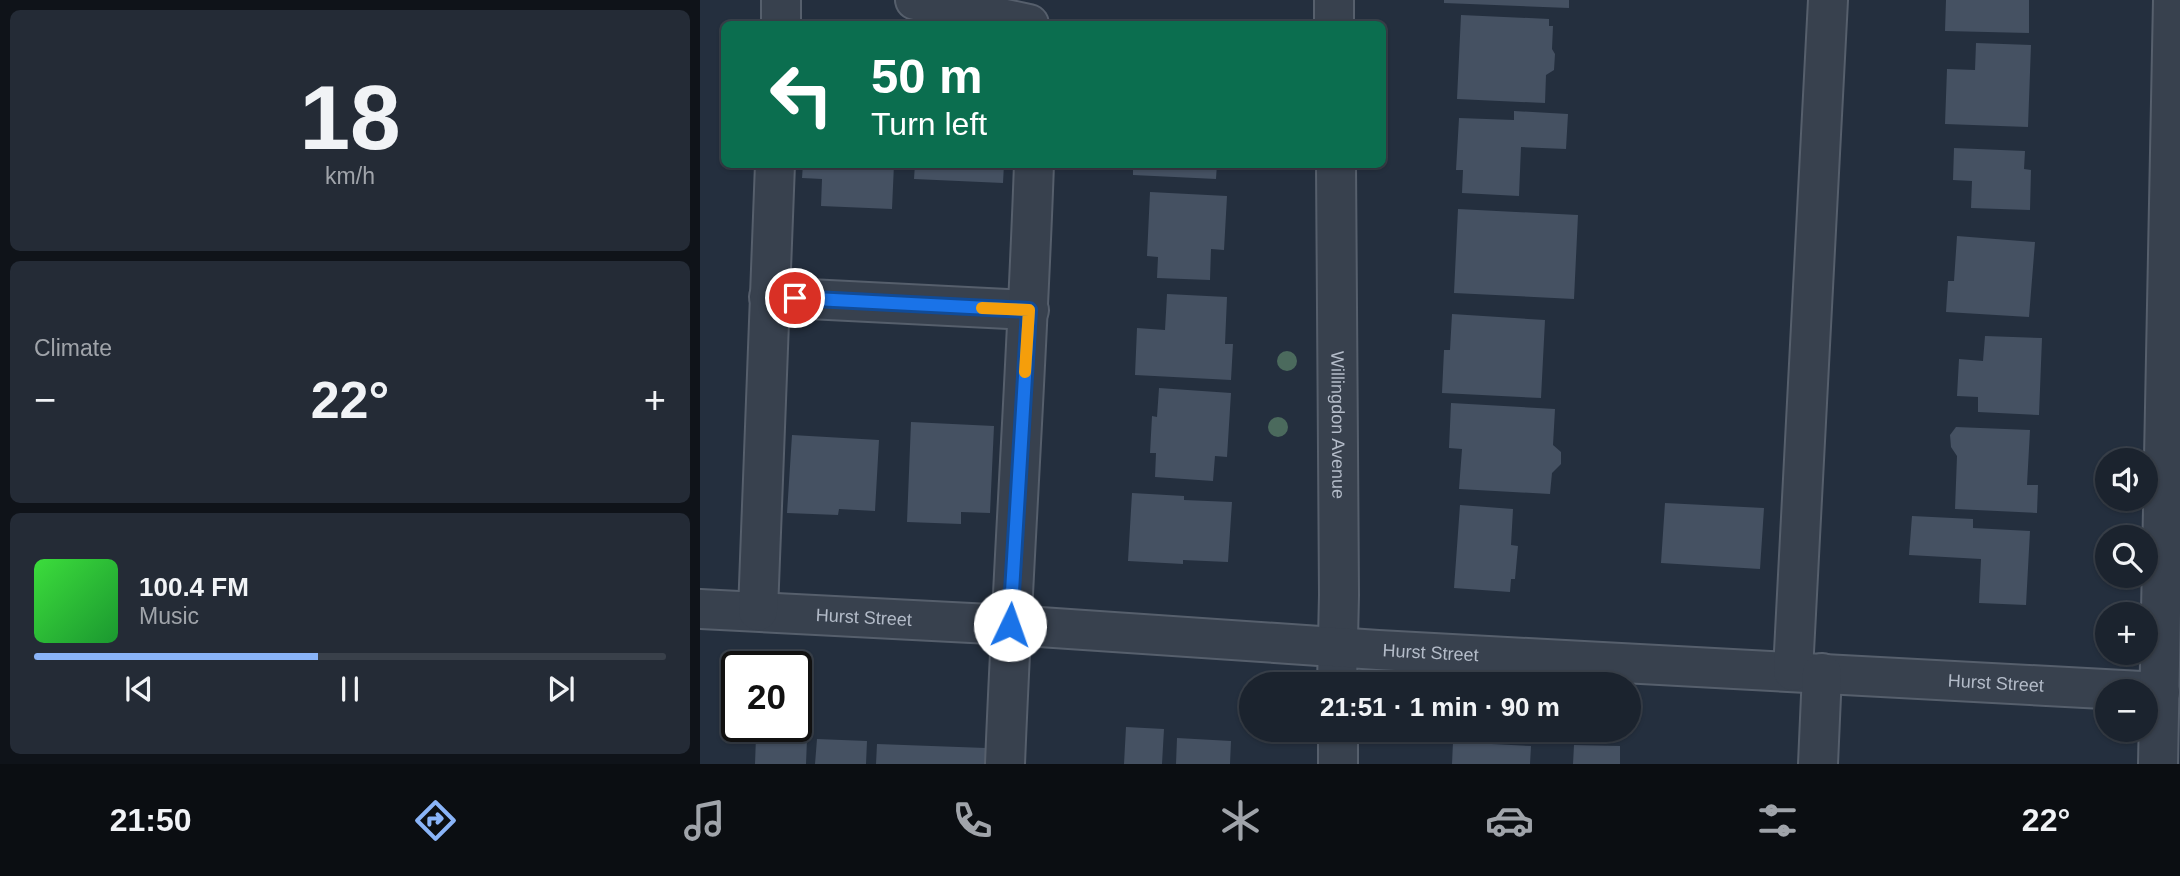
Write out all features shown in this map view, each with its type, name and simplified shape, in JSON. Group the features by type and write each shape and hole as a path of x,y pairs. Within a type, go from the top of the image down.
{"street":[{"path":"780,0 780,21"},
{"path":"915,0 1015,21"},
{"path":"1334,0 1334,21"},
{"path":"1818,764 1808,672 1828,0"},
{"path":"2158,764 2173,0"},
{"path":"758,611 775,168"},
{"path":"1005,764 1034,168"},
{"name":"Willingdon Avenue","path":"1336,168 1339,595 1337,666"},
{"path":"769,297 1029,310"},
{"name":"Hurst Street","path":"700,609 1010,625 1337,666 1808,672 2160,692"},
{"path":"1338,742 1338,764"}],"building":[{"path":"1444,0 1569,0 1569,8 1444,3"},
{"path":"1946,0 2029,0 2029,33 1945,31"},
{"path":"1461,15 1549,19 1549,26 1553,26 1552,49 1555,54 1554,70 1546,75 1545,103 1457,99"},
{"path":"1976,43 2031,45 2028,127 1945,124 1947,69 1975,70"},
{"path":"1514,111 1568,114 1566,149 1521,147 1519,196 1462,193 1463,170 1456,170 1459,118 1514,120"},
{"path":"1954,148 2025,151 2024,169 2031,170 2030,210 1971,208 1972,181 1953,180"},
{"path":"803,168 894,168 892,209 821,206 822,179 802,178"},
{"path":"915,168 1004,168 1003,183 914,179"},
{"path":"1133,168 1217,168 1216,179 1133,175"},
{"path":"1150,192 1227,196 1224,250 1211,249 1210,280 1157,278 1158,257 1147,256"},
{"path":"1458,209 1578,215 1574,299 1454,293"},
{"path":"1957,236 2035,242 2029,317 1946,312 1948,281 1954,281"},
{"path":"1167,294 1227,297 1225,344 1233,344 1231,380 1135,375 1137,328 1165,330"},
{"path":"1452,314 1545,320 1541,398 1442,393 1444,350 1450,350"},
{"path":"1985,336 2042,338 2039,415 1978,412 1978,397 1957,396 1959,359 1983,361"},
{"path":"1159,388 1231,393 1227,457 1215,456 1213,481 1155,477 1156,453 1150,453 1152,416 1157,417"},
{"path":"1451,403 1555,409 1553,445 1561,452 1561,464 1552,473 1550,494 1459,489 1462,449 1449,448"},
{"path":"911,422 994,426 990,513 961,512 961,524 907,522"},
{"path":"1956,427 2030,430 2027,485 2038,485 2037,513 1955,509 1957,456 1951,447 1950,435"},
{"path":"792,435 879,440 875,511 839,509 838,515 787,513"},
{"path":"1132,493 1184,496 1184,500 1232,502 1228,562 1183,560 1183,564 1128,561"},
{"path":"1665,503 1764,508 1760,569 1661,563"},
{"path":"1460,505 1513,509 1511,545 1518,546 1515,579 1511,579 1510,592 1454,588"},
{"path":"1912,516 1973,519 1973,528 2030,531 2026,605 1979,603 1981,559 1909,555"},
{"path":"1126,727 1164,729 1162,764 1124,764"},
{"path":"1177,738 1231,741 1230,764 1176,764"},
{"path":"817,739 867,741 866,764 815,764"},
{"path":"756,742 807,742 806,764 755,764"},
{"path":"1453,742 1531,746 1530,764 1452,764"},
{"path":"877,744 986,748 985,764 876,764"},
{"path":"1574,745 1620,746 1620,764 1573,764"}],"slow traffic":[{"path":"982,308 1029,310 1025,372"}],"route":[{"path":"795,298 1029,310 1010,625"}]}
